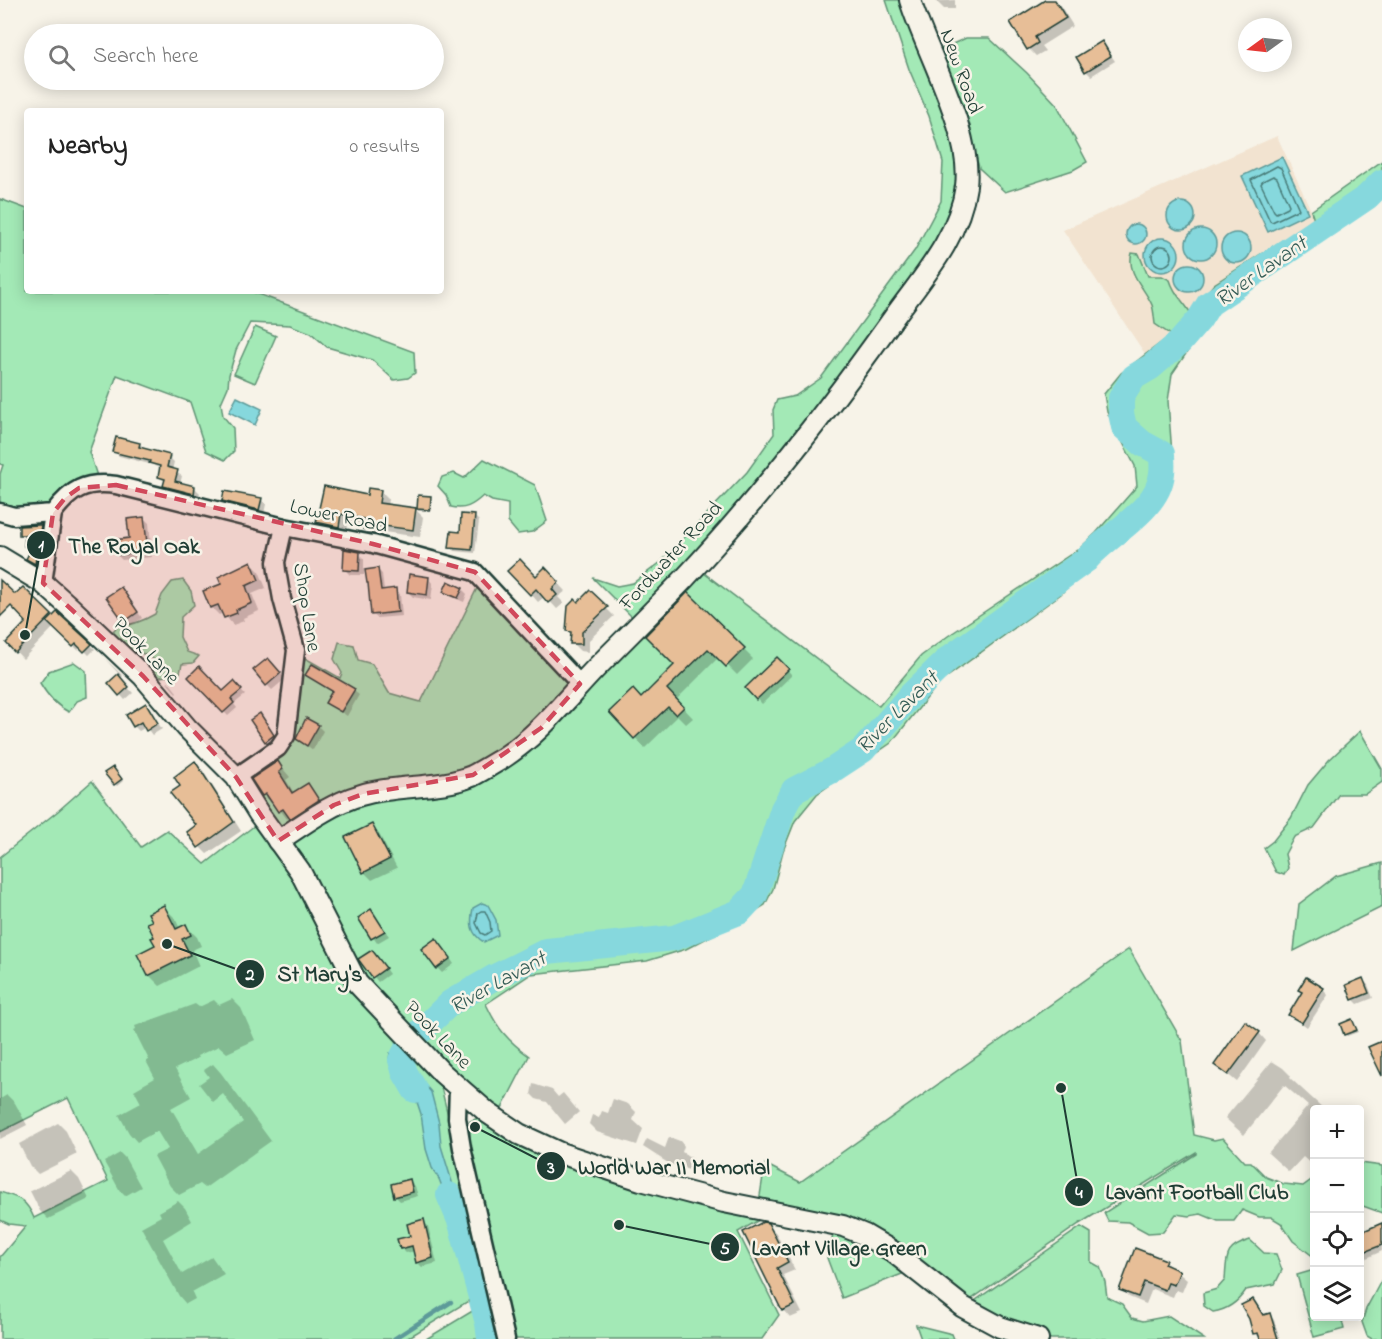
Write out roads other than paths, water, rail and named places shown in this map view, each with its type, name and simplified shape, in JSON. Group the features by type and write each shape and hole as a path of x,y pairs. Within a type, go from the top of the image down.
{"street":[{"name":"New Road","path":"910,0 952,110 966,159"},
{"name":"Fordwater Road","path":"278,841 334,805 363,794 449,782 473,775 506,756 542,728 580,684 685,577 761,491 824,414 942,250 960,213 966,185 966,159"},
{"name":"Lower Road","path":"53,513 65,498 79,488 99,483 116,485 284,527 373,544 475,572 580,684"},
{"path":"0,513 14,516 53,513 43,583"},
{"name":"Shop Lane","path":"236,777 278,748 286,736 296,650 282,598 276,562 284,527"},
{"name":"Pook Lane","path":"0,556 43,583 143,676 187,728 236,777 300,871 357,982 420,1050 458,1088 488,1113 519,1134 560,1153 640,1179 724,1202 843,1226 865,1235 892,1251 963,1307 1000,1327 1038,1339"},
{"path":"458,1088 457,1118 462,1148 506,1339"}],"water":[{"path":"1282,157 1308,213 1268,232 1242,176"},
{"path":"1181,202 1191,206 1195,216 1191,226 1181,230 1171,226 1167,216 1171,206"},
{"path":"1136,224 1143,227 1146,234 1143,241 1136,244 1129,241 1126,234 1129,227"},
{"path":"1201,229 1212,233 1216,244 1212,255 1201,259 1190,255 1186,244 1190,233"},
{"path":"1236,233 1247,237 1251,248 1247,259 1236,263 1225,259 1221,248 1225,237"},
{"path":"1162,238 1174,243 1179,255 1174,267 1162,272 1150,267 1145,255 1150,243"},
{"path":"1189,264 1199,268 1203,278 1199,288 1189,292 1179,288 1175,278 1179,268"},
{"path":"237,397 262,409 255,425 229,412"},
{"path":"482,903 488,905 496,920 498,935 484,942 476,935 471,923 473,908"},
{"path":"397,1052 431,1092 439,1123 441,1146 464,1221 462,1227 457,1224 439,1179 432,1168 416,1099 390,1065 390,1053"}],"waterway":[{"name":"River Lavant","path":"415,1090 405,1073 401,1060 411,1041 450,1003 493,978 547,951 674,938 739,912 755,895 783,809 794,790 831,771 863,750 909,697 948,659 1086,560 1131,521 1152,499 1159,486 1162,473 1162,454 1142,443 1124,427 1121,413 1121,398 1134,377 1151,367 1180,342 1209,304 1367,197 1382,182"},
{"name":"River Lavant","path":"449,1195 461,1223 488,1323 490,1339"},
{"path":"394,1339 451,1302"}],"place":[{"name":"The Royal Oak","path":"25,635"},
{"name":"St Mary's","path":"167,944"},
{"name":"Lavant Football Club","path":"1061,1088"},
{"name":"World War II Memorial","path":"475,1127"},
{"name":"Lavant Village Green","path":"619,1225"}]}
